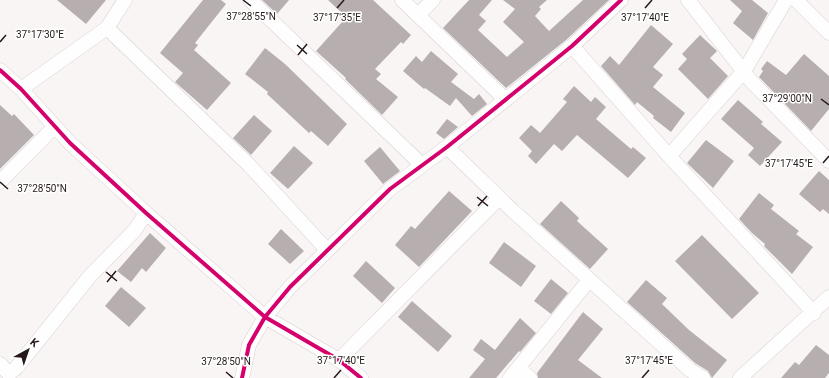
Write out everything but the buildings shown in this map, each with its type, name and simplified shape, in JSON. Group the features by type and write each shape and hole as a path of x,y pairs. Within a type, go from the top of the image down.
{"street":[{"path":"21,89 107,28 125,0"},
{"path":"250,0 422,166"},
{"path":"402,0 506,100"},
{"path":"418,15 433,0"},
{"path":"242,378 249,344 265,317 290,287 327,250 390,189 447,147 572,46 620,0"},
{"path":"688,0 751,82 829,161"},
{"path":"669,156 744,71 786,0"},
{"path":"796,0 829,33"},
{"path":"107,28 249,165 327,250"},
{"path":"572,46 669,156 814,313"},
{"path":"0,70 21,89 70,143 146,213 265,317 339,360 361,378"},
{"path":"0,182 55,126"},
{"path":"447,147 499,198 589,280 690,370 703,378"},
{"path":"339,360 499,198"},
{"path":"7,374 90,276 135,230 146,213"},
{"path":"530,378 514,373 589,280"},
{"path":"740,378 814,313 829,297"}],"cycle path":[{"path":"242,378 249,345 265,317 290,287 390,189 447,147 572,46 621,0"},
{"path":"0,70 21,89 70,143 146,213 265,317 339,360 361,378"}]}
